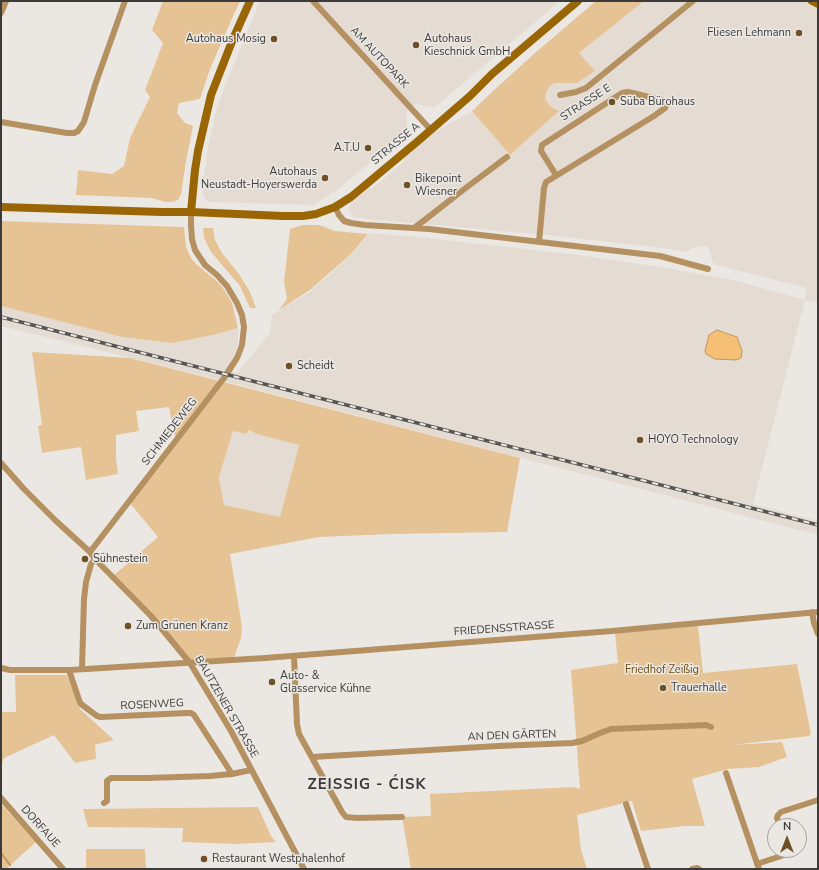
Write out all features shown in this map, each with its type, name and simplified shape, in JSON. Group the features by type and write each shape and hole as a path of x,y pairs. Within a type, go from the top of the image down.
{"street":[{"path":"1,13 6,1"},
{"path":"1,122 67,133 74,133 78,131 84,122 95,85 126,1"},
{"path":"191,212 198,151 211,95 232,39 250,1"},
{"name":"AM AUTOPARK","path":"313,1 430,130"},
{"name":"STRASSE A","path":"1,207 191,212 261,216 303,216 316,214 335,207 351,197 470,96 492,74 578,1"},
{"name":"STRASSE E","path":"560,95 576,92 586,88 693,1"},
{"path":"812,1 818,4"},
{"name":"STRASSE E","path":"539,242 544,188 546,182 654,116 665,108 666,104 662,100 628,92 622,93 542,145 541,152 556,175"},
{"path":"414,228 507,157"},
{"path":"335,207 344,221 351,223 414,228 660,256 708,269"},
{"name":"SCHMIEDEWEG","path":"90,552 230,371 242,345 244,327 242,315 227,286 205,264 195,250 192,239 191,212"},
{"name":"BAUTZENER STRASSE","path":"1,463 24,489 90,552 151,616 190,663 231,731 304,869"},
{"path":"82,669 85,587 91,564 96,559"},
{"path":"815,612 814,623 818,634"},
{"name":"FRIEDENSSTRASSE","path":"190,663 612,631 815,612"},
{"path":"294,656 297,724 299,734 342,812 346,817 357,818 402,817"},
{"path":"1,668 10,670 70,670 190,663"},
{"name":"ROSENWEG","path":"70,670 81,704 97,716 191,713 194,715 232,774"},
{"name":"AN DEN GÄRTEN","path":"312,757 490,746 572,743 582,741 611,729 706,725 711,727"},
{"name":"BAUTZENER STRASSE","path":"104,803 107,801 107,781 111,778 232,774 251,770"},
{"path":"726,773 758,867 779,858"},
{"name":"DORFAUE","path":"1,798 63,869"},
{"path":"778,818 780,812 818,800"},
{"path":"626,804 648,869"},
{"path":"692,869 699,869"}],"shaded area":[{"path":"260,1 560,1 434,108 416,104 405,114 407,117 407,132 337,190 313,205 208,202 204,198 202,189 209,142 216,111 223,90"},
{"path":"644,1 818,1 818,303 805,300 806,288 713,264 710,251 706,246 695,247 686,252 664,248 547,235 366,219 354,217 350,213 350,204 369,188 371,189 380,182 404,161 403,159 433,133 472,111 510,155 559,111 551,107 545,99 546,92 550,86 555,83 577,83 595,71 579,53"},
{"path":"370,233 410,236 578,255 668,268 737,281 805,300 753,504 818,521 818,535 224,381 1,326 1,306 122,337 172,343 213,335 238,328 238,344 226,370 237,373 270,333 272,315 310,292 353,253"},
{"path":"717,330 737,337 742,351 741,358 736,360 715,359 706,354 705,351 709,335"},
{"path":"249,430 257,434 299,444 280,517 224,505 219,477 233,431 246,434"}],"green space":[{"path":"163,1 240,1 210,69 200,99 179,103 177,113 185,123 193,126 181,195 178,200 165,202 152,198 76,195 78,170 112,174 124,166 130,138 150,97 145,90 163,43 152,30"},
{"path":"596,1 644,1 579,53 595,71 577,83 555,83 550,86 546,92 545,99 551,107 559,111 510,155 472,111 535,53"},
{"path":"1,221 184,227 186,247 191,258 219,283 227,294 232,303 238,328 213,335 172,343 122,337 1,306"},
{"path":"303,225 319,225 335,231 368,234 351,254 310,290 279,310 287,299 284,282 290,229"},
{"path":"203,228 213,228 215,240 222,253 239,274 250,292 256,308 250,308 240,286 211,252 204,238"},
{"path":"32,352 130,358 520,458 507,532 319,537 230,554 242,629 241,638 233,660 190,662 113,576 158,537 129,502 176,441 169,407 136,411 139,431 116,435 116,459 118,474 86,480 81,447 42,453 38,426 42,425","holes":["249,430 257,434 299,445 280,517 224,505 219,477 233,431 246,434"]},
{"name":"Friedhof Zeißig","path":"698,626 703,673 797,664 811,734 809,736 732,745 782,742 787,757 759,767 728,769 692,779 705,826 685,826 641,831 632,801 577,815 581,850 587,869 411,869 402,817 431,816 430,794 573,787 580,789 571,670 618,663 615,633"},
{"path":"15,675 67,675 80,709 114,740 95,745 96,759 75,763 54,735 4,758 1,766 1,712 16,712"},
{"path":"1,804 36,842 6,869 1,869"},
{"path":"258,807 271,836 276,842 237,844 182,842 183,828 88,827 83,809"},
{"path":"86,849 145,849 146,869 86,869"}],"waterway":[{"path":"1,853 10,865"}],"railway":[{"path":"1,317 818,525"}],"place":[{"name":"Fliesen Lehmann","path":"799,33"},
{"name":"Autohaus Mosig","path":"274,39"},
{"name":"Autohaus Kieschnick GmbH","path":"416,45"},
{"name":"Süba Bürohaus","path":"612,102"},
{"name":"A.T.U","path":"368,148"},
{"name":"Autohaus Neustadt-Hoyerswerda","path":"325,178"},
{"name":"Bikepoint Wiesner","path":"407,185"},
{"name":"Scheidt","path":"289,366"},
{"name":"HOYO Technology","path":"640,440"},
{"name":"Sühnestein","path":"85,559"},
{"name":"Zum Grünen Kranz","path":"128,626"},
{"name":"Auto- & Glasservice Kühne","path":"272,682"},
{"name":"Trauerhalle","path":"663,688"},
{"name":"Restaurant Westphalenhof","path":"204,859"}],"district":[{"name":"ZEISSIG - ĆISK","path":"367,785"}]}
